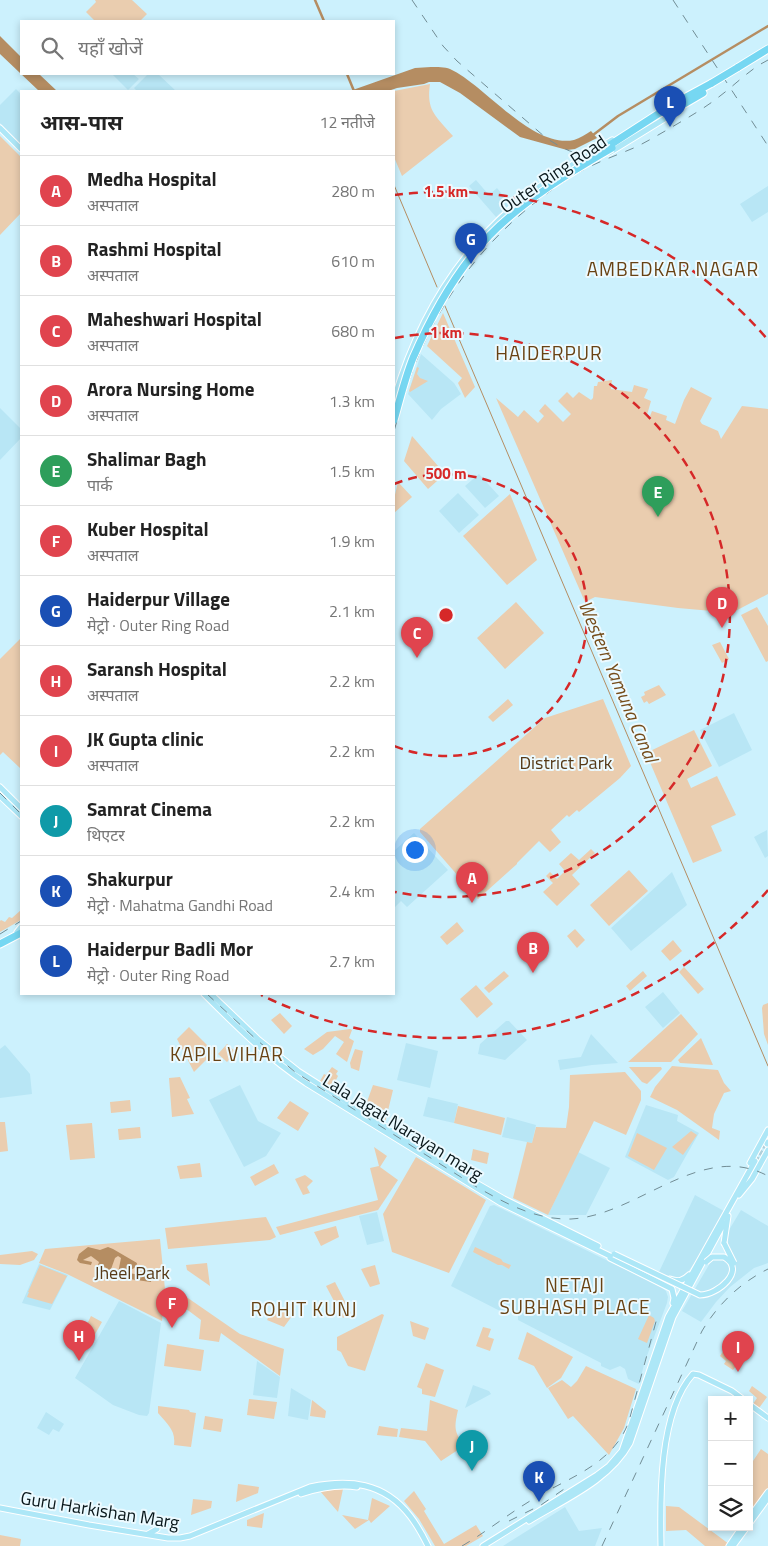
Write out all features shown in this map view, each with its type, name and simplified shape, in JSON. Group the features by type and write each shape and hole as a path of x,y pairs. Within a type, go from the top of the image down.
{"highway":[{"name":"Outer Ring Road","path":"738,70 768,49"},
{"name":"Outer Ring Road","path":"395,405 410,357 436,302 467,256 506,216 574,166 686,104 713,85 768,54"},
{"name":"Outer Ring Road","path":"395,421 412,359 439,305 470,259 489,236 507,220 576,169 675,103 713,85"},
{"path":"0,942 19,932"}],"main road":[{"name":"Outer Ring Road","path":"395,396 409,356 430,309 452,273 472,248 514,206 554,176 675,103"},
{"name":"Outer Ring Road","path":"395,421 407,378 420,346 454,283 477,252 508,221 560,183 686,104"},
{"path":"0,128 20,148"},
{"path":"0,133 20,152"},
{"path":"586,156 590,164"},
{"path":"554,176 560,183"},
{"path":"472,248 477,252"},
{"path":"0,787 20,807"},
{"path":"0,796 20,815"},
{"name":"Lala Jagat Narayan marg","path":"205,995 256,1044 294,1075 459,1176"},
{"name":"Lala Jagat Narayan marg","path":"212,995 259,1040 293,1068 501,1203 526,1213 610,1254"},
{"path":"514,1528 600,1478 612,1469 625,1452 630,1443 673,1317 728,1216 738,1194 743,1176 768,1130"},
{"path":"758,1149 767,1148"},
{"path":"738,1194 752,1179 767,1148"},
{"path":"669,1315 756,1161"},
{"path":"757,1169 768,1163"},
{"path":"610,1254 695,1296 705,1298 720,1292 736,1274 735,1264 724,1243 728,1216"},
{"path":"610,1254 614,1252 669,1278 680,1281 694,1269"},
{"path":"610,1254 700,1295 715,1292 730,1277 733,1270 732,1263 724,1257 716,1256 701,1266"},
{"path":"488,1546 597,1475 609,1466 622,1451 673,1304 673,1293 672,1289 665,1285 610,1258 610,1254"},
{"path":"665,1285 669,1278"},
{"path":"662,1546 661,1493 671,1423 690,1379 693,1374 696,1375 732,1391 738,1396"},
{"path":"753,1408 768,1419"},
{"name":"Guru Harkishan Marg","path":"73,1524 168,1538 180,1538 190,1536 310,1487 344,1482 367,1486 392,1498 411,1517 427,1546"},
{"name":"Guru Harkishan Marg","path":"0,1509 73,1524 180,1542 308,1492 344,1486 371,1491 389,1501 409,1519 427,1546"},
{"path":"753,1513 768,1492"},
{"path":"753,1519 768,1498"},
{"path":"145,1534 159,1530 168,1538"},
{"path":"728,1546 739,1531"},
{"path":"733,1546 744,1531"},
{"path":"483,1546 507,1533"}],"shaded area":[{"path":"0,36 20,56 20,73 0,54"},
{"path":"441,67 450,69 464,77 509,114 542,135 558,140 574,140 591,131 597,138 575,149 567,150 520,137 460,93 440,82 429,82 391,90 353,90 415,68"},
{"path":"22,75 40,75 56,90 38,90"},
{"path":"113,75 134,75 139,79 128,90"},
{"path":"147,75 159,75 175,90 136,90 134,88"},
{"path":"16,89 20,93 20,144 0,123 0,105"},
{"path":"476,180 489,195 497,188 510,204 496,217 469,186"},
{"path":"768,186 768,212 752,222 740,204"},
{"path":"421,354 454,383 461,394 441,409 432,420 408,394"},
{"path":"0,408 20,428 20,439 0,460"},
{"path":"479,474 499,496 485,508 465,486"},
{"path":"458,493 479,515 459,533 439,511"},
{"path":"734,713 752,750 719,767 700,730"},
{"path":"767,830 768,856 765,858 754,837"},
{"path":"414,833 448,870 407,907 401,901 395,907 395,850"},
{"path":"672,872 687,905 631,951 611,928"},
{"path":"663,992 680,1013 663,1028 645,1007"},
{"path":"506,1021 509,1021 527,1040 505,1060 478,1054 480,1044"},
{"path":"591,1034 618,1063 560,1070 558,1060 581,1057"},
{"path":"406,1043 438,1051 430,1088 397,1080"},
{"path":"5,1045 30,1074 32,1094 0,1098 0,1049"},
{"path":"240,1085 258,1121 281,1133 266,1156 244,1167 209,1100"},
{"path":"428,1097 458,1104 454,1123 423,1116"},
{"path":"646,1105 678,1115 677,1121 699,1133 674,1177 668,1180 625,1157"},
{"path":"507,1117 536,1125 532,1143 502,1137"},
{"path":"578,1152 610,1168 586,1215 548,1215"},
{"path":"695,1195 724,1211 701,1254 685,1276 682,1278 671,1277 659,1272"},
{"path":"494,1205 666,1291 667,1303 645,1361 639,1384 628,1379 625,1369 620,1366 610,1370 601,1366 601,1363 518,1320 518,1314 514,1311 506,1314 451,1286 490,1206"},
{"path":"741,1210 768,1226 768,1263 754,1268 730,1287 701,1322 682,1311 713,1258 723,1258 730,1265 726,1235"},
{"path":"377,1212 384,1241 367,1245 359,1216"},
{"path":"88,1247 100,1250 108,1247 113,1249 137,1263 136,1267 129,1271 129,1273 140,1275 145,1272 152,1275 151,1282 129,1279 118,1273 121,1258 118,1256 115,1258 110,1272 105,1267 97,1268 99,1262 91,1256 83,1260 92,1262 91,1265 80,1263 77,1260 79,1254"},
{"path":"39,1264 68,1275 50,1310 22,1303"},
{"path":"119,1301 161,1323 149,1413 147,1416 139,1415 113,1405 75,1378"},
{"path":"257,1361 280,1377 277,1398 253,1395"},
{"path":"473,1385 489,1391 491,1394 465,1408"},
{"path":"291,1388 311,1400 308,1420 288,1416"},
{"path":"46,1412 64,1424 59,1432 53,1429 49,1435 37,1428"},
{"path":"565,1507 579,1531 602,1528 595,1546 503,1546"}],"green space":[{"path":"95,0 132,0 147,14 141,20 94,20 86,12 96,2"},
{"path":"430,84 431,107 437,118 453,136 402,176 395,159 395,91"},
{"path":"0,136 20,156 20,214 0,235"},
{"path":"443,313 475,387 465,398 458,383 462,378 427,346"},
{"path":"417,367 419,368 417,374 420,378 428,381 410,392 409,391"},
{"path":"612,380 611,389 632,392 634,385 648,389 644,398 651,401 647,415 650,416 652,411 667,416 666,420 675,424 691,387 712,398 700,421 702,424 718,431 721,439 742,406 768,409 768,594 724,617 720,610 678,608 595,597 585,602 496,398 518,417 524,410 538,423 544,416 539,411 545,404 563,422 571,414 558,401 567,392 573,398 579,392 591,400 593,398 594,386 597,386 598,382"},
{"path":"412,436 445,474 428,489 404,461"},
{"path":"398,482 412,497 395,512 395,495"},
{"path":"510,494 537,560 507,585 463,536"},
{"path":"516,602 544,633 505,669 477,638"},
{"path":"757,607 768,626 768,661 766,662 741,615"},
{"path":"20,639 20,768 3,752 0,755 0,659"},
{"path":"720,642 729,659 722,663 712,645"},
{"path":"659,685 666,695 649,704 647,701 644,703 641,697 645,695 644,692"},
{"path":"508,699 513,705 493,722 488,717"},
{"name":"District Park","path":"603,699 631,766 620,778 579,812 577,810 569,817 567,815 551,830 561,842 550,852 539,841 517,864 478,899 420,832 420,829 545,718"},
{"path":"694,730 712,766 687,779 691,788 717,776 736,815 711,826 722,851 693,863 646,753"},
{"path":"591,849 595,853 572,875 580,884 557,906 543,892 553,883 546,876 550,872 557,879 565,871 559,864 571,853 579,860"},
{"path":"629,870 648,891 609,926 590,905"},
{"path":"20,911 20,921 0,932 0,921 5,922 9,917 12,918"},
{"path":"457,922 464,931 447,945 440,937"},
{"path":"575,929 585,940 577,948 567,936"},
{"path":"673,940 682,951 670,961 661,951"},
{"path":"684,967 704,989 698,994 679,972"},
{"path":"504,971 509,976 489,993 484,988"},
{"path":"643,971 647,976 630,991 626,986"},
{"path":"476,985 493,1004 477,1018 460,999"},
{"path":"768,1003 768,1045 764,1034 762,1008 763,1005"},
{"path":"280,1013 292,1026 284,1034 271,1020"},
{"path":"681,1014 698,1034 671,1062 628,1062"},
{"path":"189,1027 214,1052 194,1072 177,1039"},
{"path":"352,1030 349,1038 354,1041 347,1062 336,1054 344,1042 335,1036 323,1049 313,1055 304,1049 327,1032"},
{"path":"701,1038 713,1065 680,1063 678,1060"},
{"path":"227,1044 236,1052 227,1062 218,1054"},
{"path":"355,1049 363,1051 359,1071 351,1068 350,1063"},
{"path":"672,1066 718,1070 724,1083 731,1091 724,1093 714,1114 712,1128 720,1131 719,1140 677,1110 650,1097 655,1087"},
{"path":"332,1067 338,1071 336,1080 338,1082 333,1089 320,1081 324,1074 326,1075"},
{"path":"629,1067 661,1067 662,1069 647,1084 642,1082"},
{"path":"625,1072 641,1091 641,1100 626,1135 594,1121 548,1215 513,1198 527,1142 532,1143 536,1127 566,1128 570,1075"},
{"path":"180,1077 190,1098 187,1099 194,1114 172,1117 169,1078"},
{"path":"373,1085 393,1090 385,1123 364,1110"},
{"path":"130,1100 131,1111 111,1113 110,1102"},
{"path":"290,1101 309,1113 298,1131 277,1118"},
{"path":"458,1106 505,1118 501,1135 454,1123"},
{"path":"0,1122 5,1122 8,1151 0,1152"},
{"path":"92,1123 95,1158 70,1160 66,1125"},
{"path":"140,1127 141,1138 119,1140 118,1129"},
{"path":"691,1131 697,1135 683,1155 672,1147"},
{"path":"637,1133 667,1148 654,1170 628,1156"},
{"path":"374,1147 387,1156 380,1167 398,1180 378,1210 280,1235 276,1227 378,1200 370,1168 379,1166"},
{"path":"473,1149 489,1153 487,1164 471,1160"},
{"path":"416,1157 486,1200 449,1273 392,1252 383,1214"},
{"path":"200,1163 202,1177 180,1179 177,1166"},
{"path":"274,1164 279,1173 255,1186 250,1177"},
{"path":"305,1175 313,1181 307,1187 310,1193 303,1195 295,1179"},
{"path":"266,1217 276,1237 270,1240 168,1249 165,1228"},
{"path":"336,1226 339,1237 321,1246 314,1232"},
{"name":"Jheel Park","path":"160,1239 165,1289 162,1321 67,1274 39,1263 45,1249"},
{"path":"475,1247 511,1265 509,1269 473,1252"},
{"path":"32,1251 38,1254 34,1260 20,1265 0,1264 0,1255"},
{"path":"207,1263 210,1286 187,1270 186,1265"},
{"path":"40,1265 67,1276 52,1304 27,1297"},
{"path":"375,1265 380,1284 370,1287 361,1269"},
{"path":"335,1282 351,1313 343,1318 326,1286"},
{"path":"173,1294 185,1296 240,1334 284,1349 280,1376 221,1333 219,1342 199,1339 201,1320 173,1299"},
{"path":"290,1304 295,1312 284,1327 267,1320 269,1316"},
{"path":"382,1314 384,1315 365,1371 348,1366 341,1352 337,1350 337,1337"},
{"path":"649,1315 655,1321 647,1343 638,1339"},
{"path":"91,1316 102,1322 94,1336 84,1330"},
{"path":"410,1321 429,1328 425,1340 413,1336"},
{"path":"483,1327 491,1329 488,1337 494,1339 490,1351 476,1346"},
{"path":"527,1332 573,1357 561,1378 547,1388 534,1366 518,1359"},
{"path":"167,1344 204,1350 201,1371 164,1366"},
{"path":"727,1345 743,1353 748,1346 750,1348 733,1370 724,1364 726,1361 720,1356"},
{"path":"426,1363 444,1370 435,1397 422,1394 422,1389 417,1387"},
{"path":"586,1366 636,1389 624,1428 609,1455 573,1416 568,1419 548,1388 562,1380 571,1387"},
{"path":"752,1386 767,1397 759,1408 753,1404 757,1398 749,1391"},
{"path":"249,1399 277,1402 274,1419 247,1415"},
{"path":"312,1400 326,1411 325,1418 310,1416"},
{"path":"430,1400 458,1410 456,1429 458,1437 464,1446 441,1461 425,1441 399,1437 401,1428 427,1431"},
{"path":"158,1406 189,1410 196,1413 191,1447 174,1445 174,1435 168,1424 158,1413"},
{"path":"205,1416 223,1419 221,1432 203,1429"},
{"path":"379,1426 398,1429 397,1437 377,1435"},
{"path":"761,1449 768,1454 768,1488 753,1508 753,1486 753,1461"},
{"path":"238,1484 259,1487 258,1493 236,1502"},
{"path":"343,1489 338,1512 320,1491"},
{"path":"414,1491 426,1509 424,1511 444,1544 476,1525 483,1536 466,1546 435,1546 419,1519 404,1501"},
{"path":"372,1498 390,1506 371,1523 369,1520 355,1529 342,1515 368,1520"},
{"path":"193,1499 212,1501 211,1508 191,1515"},
{"path":"666,1506 679,1507 708,1528 708,1531 711,1531 729,1544 727,1546 705,1546 686,1530 666,1531"},
{"path":"264,1513 262,1528 247,1526 247,1520"},
{"path":"0,1535 21,1539 20,1546 0,1546"}],"waterway":[{"name":"Western Yamuna Canal","path":"315,0 324,20"},
{"path":"593,135 618,116 768,26"},
{"name":"Western Yamuna Canal","path":"347,75 354,90"},
{"name":"Western Yamuna Canal","path":"395,187 437,287"},
{"name":"Western Yamuna Canal","path":"445,306 768,1066"}],"tunnel":[{"path":"755,1161 765,1143"}],"railway":[{"path":"412,0 443,46 457,61 545,137 572,152 603,158"},
{"path":"673,0 768,146"},
{"path":"395,428 412,371 433,325 465,275 503,231 549,192 574,175 636,147 685,120 768,60"},
{"path":"0,793 20,813"},
{"path":"0,934 20,922"},
{"path":"208,995 295,1072 475,1186 509,1204 545,1217 571,1219 596,1215 694,1173 718,1167 743,1167 768,1176"},
{"path":"602,1546 702,1331 730,1295 768,1269"},
{"path":"462,1546 530,1501 587,1469 612,1449 622,1436 629,1421 657,1318"},
{"path":"509,1521 541,1505 567,1487"}],"place":[{"name":"Haiderpur Badli Mor","path":"670,127"},
{"name":"Haiderpur Village","path":"471,264"},
{"name":"Shalimar Bagh","path":"658,517"},
{"name":"Arora Nursing Home","path":"722,628"},
{"name":"Maheshwari Hospital","path":"417,658"},
{"name":"Medha Hospital","path":"472,903"},
{"name":"Rashmi Hospital","path":"533,973"},
{"name":"Kuber Hospital","path":"172,1328"},
{"name":"Saransh Hospital","path":"79,1361"},
{"name":"JK Gupta clinic","path":"738,1372"},
{"name":"Samrat Cinema","path":"472,1471"},
{"name":"Shakurpur","path":"539,1502"}],"district":[{"name":"AMBEDKAR NAGAR","path":"673,268"},
{"name":"HAIDERPUR","path":"549,352"},
{"name":"KAPIL VIHAR","path":"227,1053"},
{"name":"NETAJI SUBHASH PLACE","path":"575,1295"},
{"name":"ROHIT KUNJ","path":"304,1308"}]}
